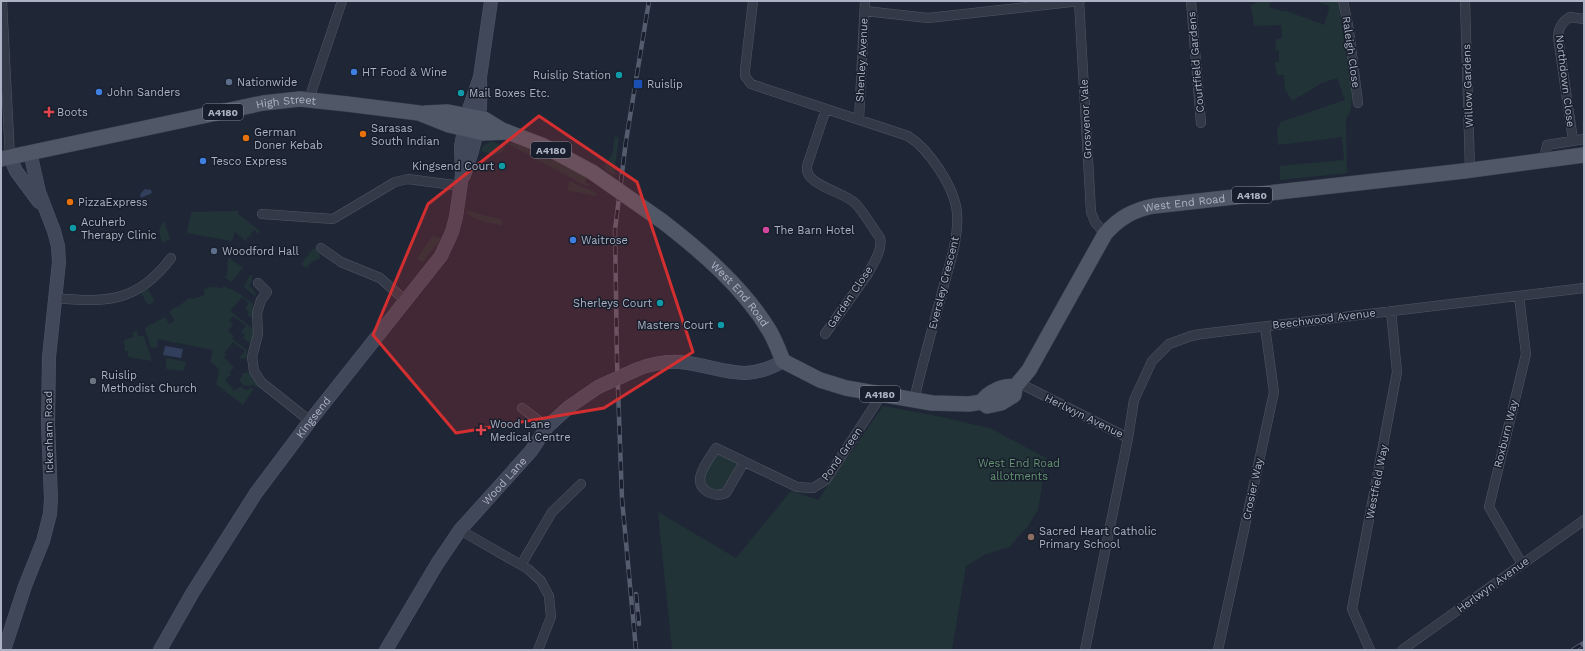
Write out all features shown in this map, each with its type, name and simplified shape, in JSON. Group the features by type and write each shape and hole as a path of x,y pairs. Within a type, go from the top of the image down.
{"main road":[{"name":"High Street","path":"6,158 263,103 310,99 471,121"},
{"name":"West End Road","path":"471,121 544,146 592,172 662,221 698,251 753,307 770,332 783,361"},
{"name":"West End Road","path":"1017,385 1029,370 1104,234 1114,223 1125,215 1136,210 1154,206 1470,170 1584,155"},
{"name":"A4180","path":"783,361 832,384 914,400 951,404 982,402 985,395 1008,386 1017,385"}],"street":[{"path":"2,1 6,158"},
{"path":"310,99 342,1"},
{"name":"Kingsend","path":"160,650 234,525 256,493 310,421 431,270 448,242 456,217 461,186 461,156 471,121 482,100 480,76 491,1"},
{"name":"Eversley Crescent","path":"753,1 745,70 748,80 756,87 900,132 915,140 921,146 950,186 955,199 957,228 955,244 914,400"},
{"name":"Shenley Avenue","path":"859,120 865,1"},
{"path":"865,11 928,18 1080,1"},
{"name":"Grosvenor Vale","path":"1080,1 1091,212 1095,222 1104,234"},
{"name":"Courtfield Gardens","path":"1191,1 1201,123"},
{"name":"Raleigh Close","path":"1343,1 1349,30 1358,103"},
{"name":"Willow Gardens","path":"1465,1 1470,170"},
{"name":"Northdown Close","path":"1573,140 1558,37 1559,28 1564,21 1570,17 1584,19"},
{"name":"Garden Close","path":"825,334 873,265 881,243 880,238 856,204 848,198 812,180 807,174 807,166 826,109"},
{"path":"1544,160 1547,146 1584,139"},
{"name":"Ickenham Road","path":"4,650 25,586 43,541 50,514 49,357 59,262 58,246 34,174 30,152"},
{"name":"Ickenham Road","path":"6,158 45,210"},
{"path":"262,214 333,219 395,182 408,179 422,179 461,186"},
{"path":"321,248 341,262 380,278 406,301"},
{"path":"56,298 98,301 122,296 146,284 171,258"},
{"path":"258,283 267,292 261,300 257,313 258,334 252,357 254,371 261,382 310,421"},
{"name":"Beechwood Avenue","path":"1128,438 1134,400 1152,361 1170,344 1191,336 1584,288"},
{"name":"Roxburn Way","path":"1519,296 1526,354 1489,507 1522,564"},
{"name":"Westfield Way","path":"1370,650 1352,609 1397,378 1397,358 1391,311"},
{"name":"Crosier Way","path":"1218,650 1274,392 1265,327"},
{"name":"Wood Lane","path":"386,650 437,564 460,530 531,451 547,427 569,407 598,387 651,364 678,362 748,374 769,370 783,361"},
{"name":"Herlwyn Avenue","path":"1017,385 1128,438 1085,650"},
{"name":"Pond Green","path":"744,462 726,492 714,495 702,489 700,485 702,473 716,448 797,487 808,488 820,485 826,480 882,394"},
{"path":"522,408 547,427"},
{"path":"521,565 552,512 582,484"},
{"name":"Herlwyn Avenue","path":"1402,650 1584,520"},
{"path":"460,530 535,574 549,596 550,617 538,650"}],"highlighted area":[{"path":"539,116 637,182 693,352 604,408 456,433 373,335 428,204"}],"green space":[{"path":"1255,1 1271,1 1269,7 1283,12 1284,10 1324,25 1330,6 1316,1 1338,1 1352,91 1351,109 1346,120 1347,173 1280,180 1280,166 1344,160 1342,137 1278,145 1277,130 1281,122 1345,100 1337,78 1322,83 1292,101 1285,89 1284,75 1277,75 1275,62 1279,62 1279,51 1276,50 1276,39 1282,38 1281,25 1254,26 1251,5 1255,4"},
{"path":"615,136 619,138 614,175 603,168 612,155"},
{"path":"492,141 505,147 502,152 495,155 480,151 484,145"},
{"path":"505,142 516,144 558,161 587,178 585,182 592,186 584,185"},
{"path":"570,181 596,193 596,196 567,190"},
{"path":"466,208 468,211 503,220 502,226 475,218 467,212"},
{"path":"238,211 238,214 260,231 258,234 254,230 246,240 251,245 235,232 232,241 187,233 191,212"},
{"path":"164,220 170,239 162,243 159,230"},
{"path":"432,236 441,238 437,246 436,245 423,262 417,259"},
{"path":"314,248 319,253 320,258 313,261 306,268 301,264"},
{"path":"228,257 244,269 242,269 231,282 224,276 227,276"},
{"path":"250,275 252,275 252,281 249,285 255,292 256,297 244,287"},
{"path":"223,286 237,292 253,304 252,318 247,315 249,312 245,309 249,303 242,297 230,311 253,329 254,333 250,343 243,338 245,335 241,332 246,326 233,316 229,321 233,325 228,331 234,336 232,339 247,350 246,358 238,359 245,351 233,342 224,353 226,354 224,357 234,368 229,372 231,375 225,379 234,391 241,386 245,390 254,388 243,405 216,384 219,371 214,364 210,362 213,350 158,339 157,347 151,348 145,329 146,327 165,317 169,324 175,321 169,312 177,306 178,307 189,298 192,299 205,295 204,290 209,287 223,288"},
{"path":"148,289 154,302 148,305 141,293"},
{"path":"137,331 138,336 144,336 152,361 123,356 128,356 128,351 125,351 124,340 134,337 133,332"},
{"path":"166,358 186,362 184,371 166,369"},
{"path":"249,372 258,387 257,388 254,385 244,386 239,379 243,376 241,374"},
{"name":"West End Road allotments","path":"883,406 942,417 992,429 1046,458 1038,510 1027,527 1009,547 986,554 966,566 952,650 672,650 658,512 736,558 791,491 818,500"},
{"path":"716,448 744,462 729,489 714,495 700,477"}],"water":[{"path":"145,189 151,190 152,193 141,198 140,194"},
{"path":"165,346 183,349 181,358 163,355"}],"railway":[{"path":"636,650 622,499 617,361 615,230 626,141 649,1"},
{"path":"636,594 639,624"},
{"path":"1573,650 1584,643"}],"place":[{"name":"HT Food & Wine","path":"354,72"},
{"name":"Ruislip Station","path":"619,75"},
{"name":"Nationwide","path":"229,82"},
{"name":"Ruislip","path":"638,84"},
{"name":"John Sanders","path":"99,92"},
{"name":"Mail Boxes Etc.","path":"461,93"},
{"name":"Boots","path":"49,112"},
{"name":"Sarasas South Indian","path":"363,134"},
{"name":"German Doner Kebab","path":"246,138"},
{"name":"Tesco Express","path":"203,161"},
{"name":"Kingsend Court","path":"502,166"},
{"name":"PizzaExpress","path":"70,202"},
{"name":"Acuherb Therapy Clinic","path":"73,228"},
{"name":"The Barn Hotel","path":"766,230"},
{"name":"Waitrose","path":"573,240"},
{"name":"Woodford Hall","path":"214,251"},
{"name":"Sherleys Court","path":"660,303"},
{"name":"Masters Court","path":"721,325"},
{"name":"Ruislip Methodist Church","path":"93,381"},
{"name":"Wood Lane Medical Centre","path":"481,430"},
{"name":"Sacred Heart Catholic Primary School","path":"1031,537"}]}
